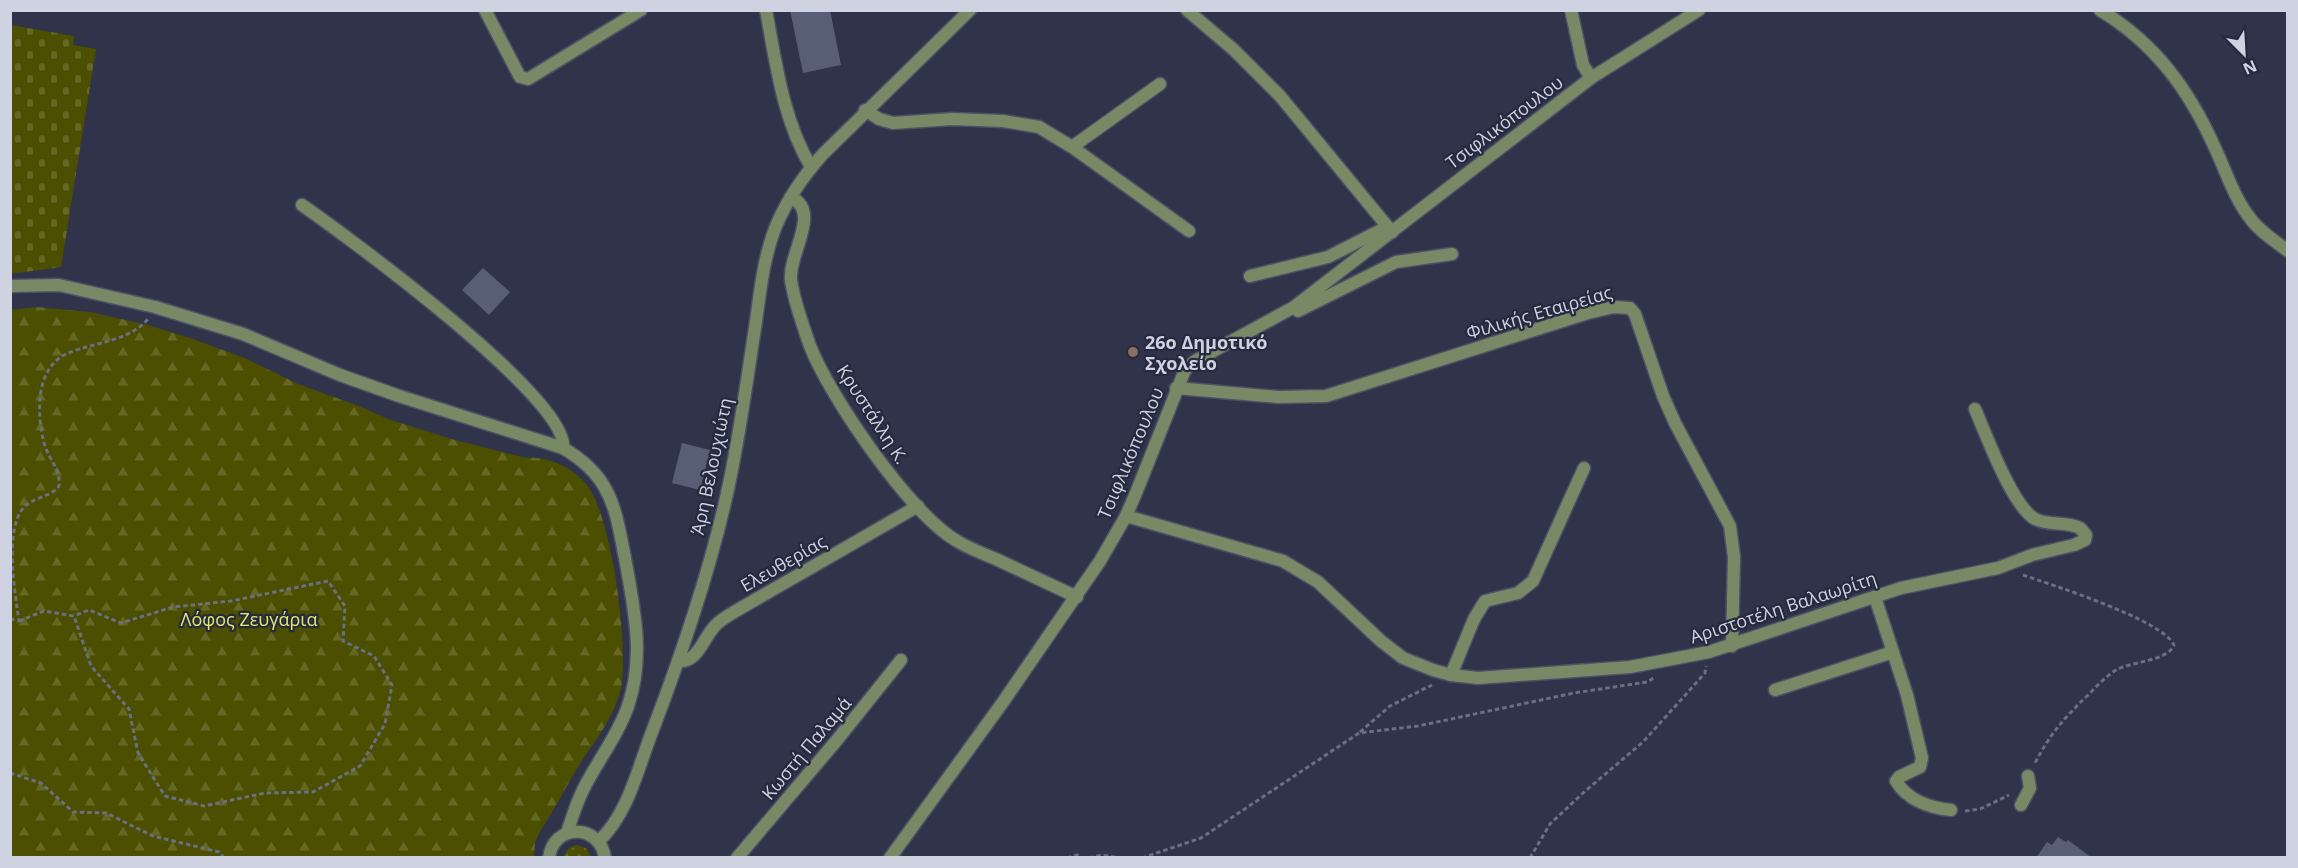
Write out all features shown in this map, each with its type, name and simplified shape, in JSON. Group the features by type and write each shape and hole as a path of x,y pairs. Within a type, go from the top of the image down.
{"street":[{"path":"485,10 520,77 528,79 641,10"},
{"path":"766,10 787,112 800,149 811,167"},
{"name":"Άρη Βελουχιώτη","path":"599,842 620,812 678,661 726,499 768,249 775,228 791,197 811,167 865,110 970,10"},
{"path":"1187,10 1250,64 1280,96 1392,232"},
{"path":"1571,10 1582,64 1591,78"},
{"name":"Τσιφλικόπουλου","path":"890,858 1077,597 1126,516 1185,370 1195,361 1285,313 1329,282 1591,78 1685,15 1699,10"},
{"path":"2100,10 2139,39 2173,72 2207,131 2249,218 2288,251"},
{"path":"1072,147 1160,84"},
{"path":"865,110 879,119 893,123 952,119 1003,121 1026,124 1048,131 1189,231"},
{"name":"Κρυστάλλη Κ.","path":"791,197 802,205 805,213 804,226 792,262 791,280 811,348 866,442 918,506 943,532 956,541 1077,597"},
{"path":"302,205 390,269 458,325 496,360 532,395 552,420 564,442 562,448"},
{"path":"1250,276 1328,257 1384,229 1392,232"},
{"path":"1285,313 1292,314 1303,309 1396,262 1452,254"},
{"path":"10,286 59,285 155,307 243,334 340,375 562,448 576,455 589,467 610,497 620,531 638,646 634,685 623,719 581,793 567,833"},
{"name":"Φιλικής Εταιρείας","path":"1176,388 1278,397 1326,396 1588,314 1614,307 1630,308 1635,314 1663,396 1675,423 1730,526 1734,563 1732,646"},
{"name":"Αριστοτέλη Βαλαωρίτη","path":"1126,516 1256,552 1296,567 1318,582 1393,650 1414,663 1451,675 1478,678 1630,667 1732,646 1920,583 2007,565 2041,552 2074,545 2085,540 2083,530 2076,526 2041,522 2025,511 2008,481 1975,409"},
{"path":"1451,675 1474,619 1485,601 1518,593 1533,581 1584,468"},
{"name":"Ελευθερίας","path":"678,661 687,661 692,657 713,628 734,612 918,506"},
{"path":"1875,597 1907,695 1922,761 1920,767 1899,777 1896,781 1903,790 1921,803 1951,810"},
{"path":"1775,690 1893,652"},
{"name":"Κωστή Παλαμά","path":"737,858 901,660"},
{"path":"2021,805 2030,788 2028,776"},
{"path":"549,858 555,842 567,833 581,831 594,836 605,858"}],"path":[{"path":"19,621 13,585 16,523 25,506 56,491 60,480 44,444 40,396 46,375 52,366 65,355 108,342 136,328 146,321 155,307"},
{"path":"1951,810 1975,810 1987,807 2013,793 2028,776 2054,729 2109,675 2134,663 2165,656 2172,651 2174,645 2166,634 2144,622 2096,601 2013,571 2007,565"},
{"path":"10,619 19,621 44,611 74,616 89,610 121,623 172,607 231,601 328,581 345,606 343,641 374,656 392,685 385,724 360,766 313,792 265,793 204,806 165,796 138,753 129,709 91,666 74,616"},
{"path":"1530,858 1550,824 1643,742 1705,673 1709,652"},
{"path":"1142,858 1201,838 1359,733 1390,706 1451,675"},
{"path":"1359,733 1453,720 1574,693 1647,682 1658,676"},
{"path":"10,773 41,783 73,812 106,813 153,836 219,852 224,858"},
{"path":"1067,858 1077,855 1083,858"},
{"path":"1089,858 1101,855 1121,858"}],"green space":[{"path":"11,25 74,36 73,45 96,49 61,267 11,274"},
{"name":"Λόφος Ζευγάρια","path":"37,307 90,312 148,325 190,338 245,358 298,384 391,420 455,440 526,458 551,461 574,472 586,484 604,523 611,551 623,643 621,688 609,720 541,830 535,842 534,857 11,857 10,310"},
{"path":"577,845 586,848 591,857 563,857 569,848"}],"building":[{"path":"790,10 830,10 841,65 803,73"},
{"path":"483,268 510,292 489,315 462,290"},
{"path":"682,443 710,450 700,490 672,483"},
{"path":"2058,837 2066,842 2068,840 2092,858 2036,858 2047,842 2052,845"}],"place":[{"name":"26ο Δημοτικό Σχολείο","path":"1133,352"}]}
